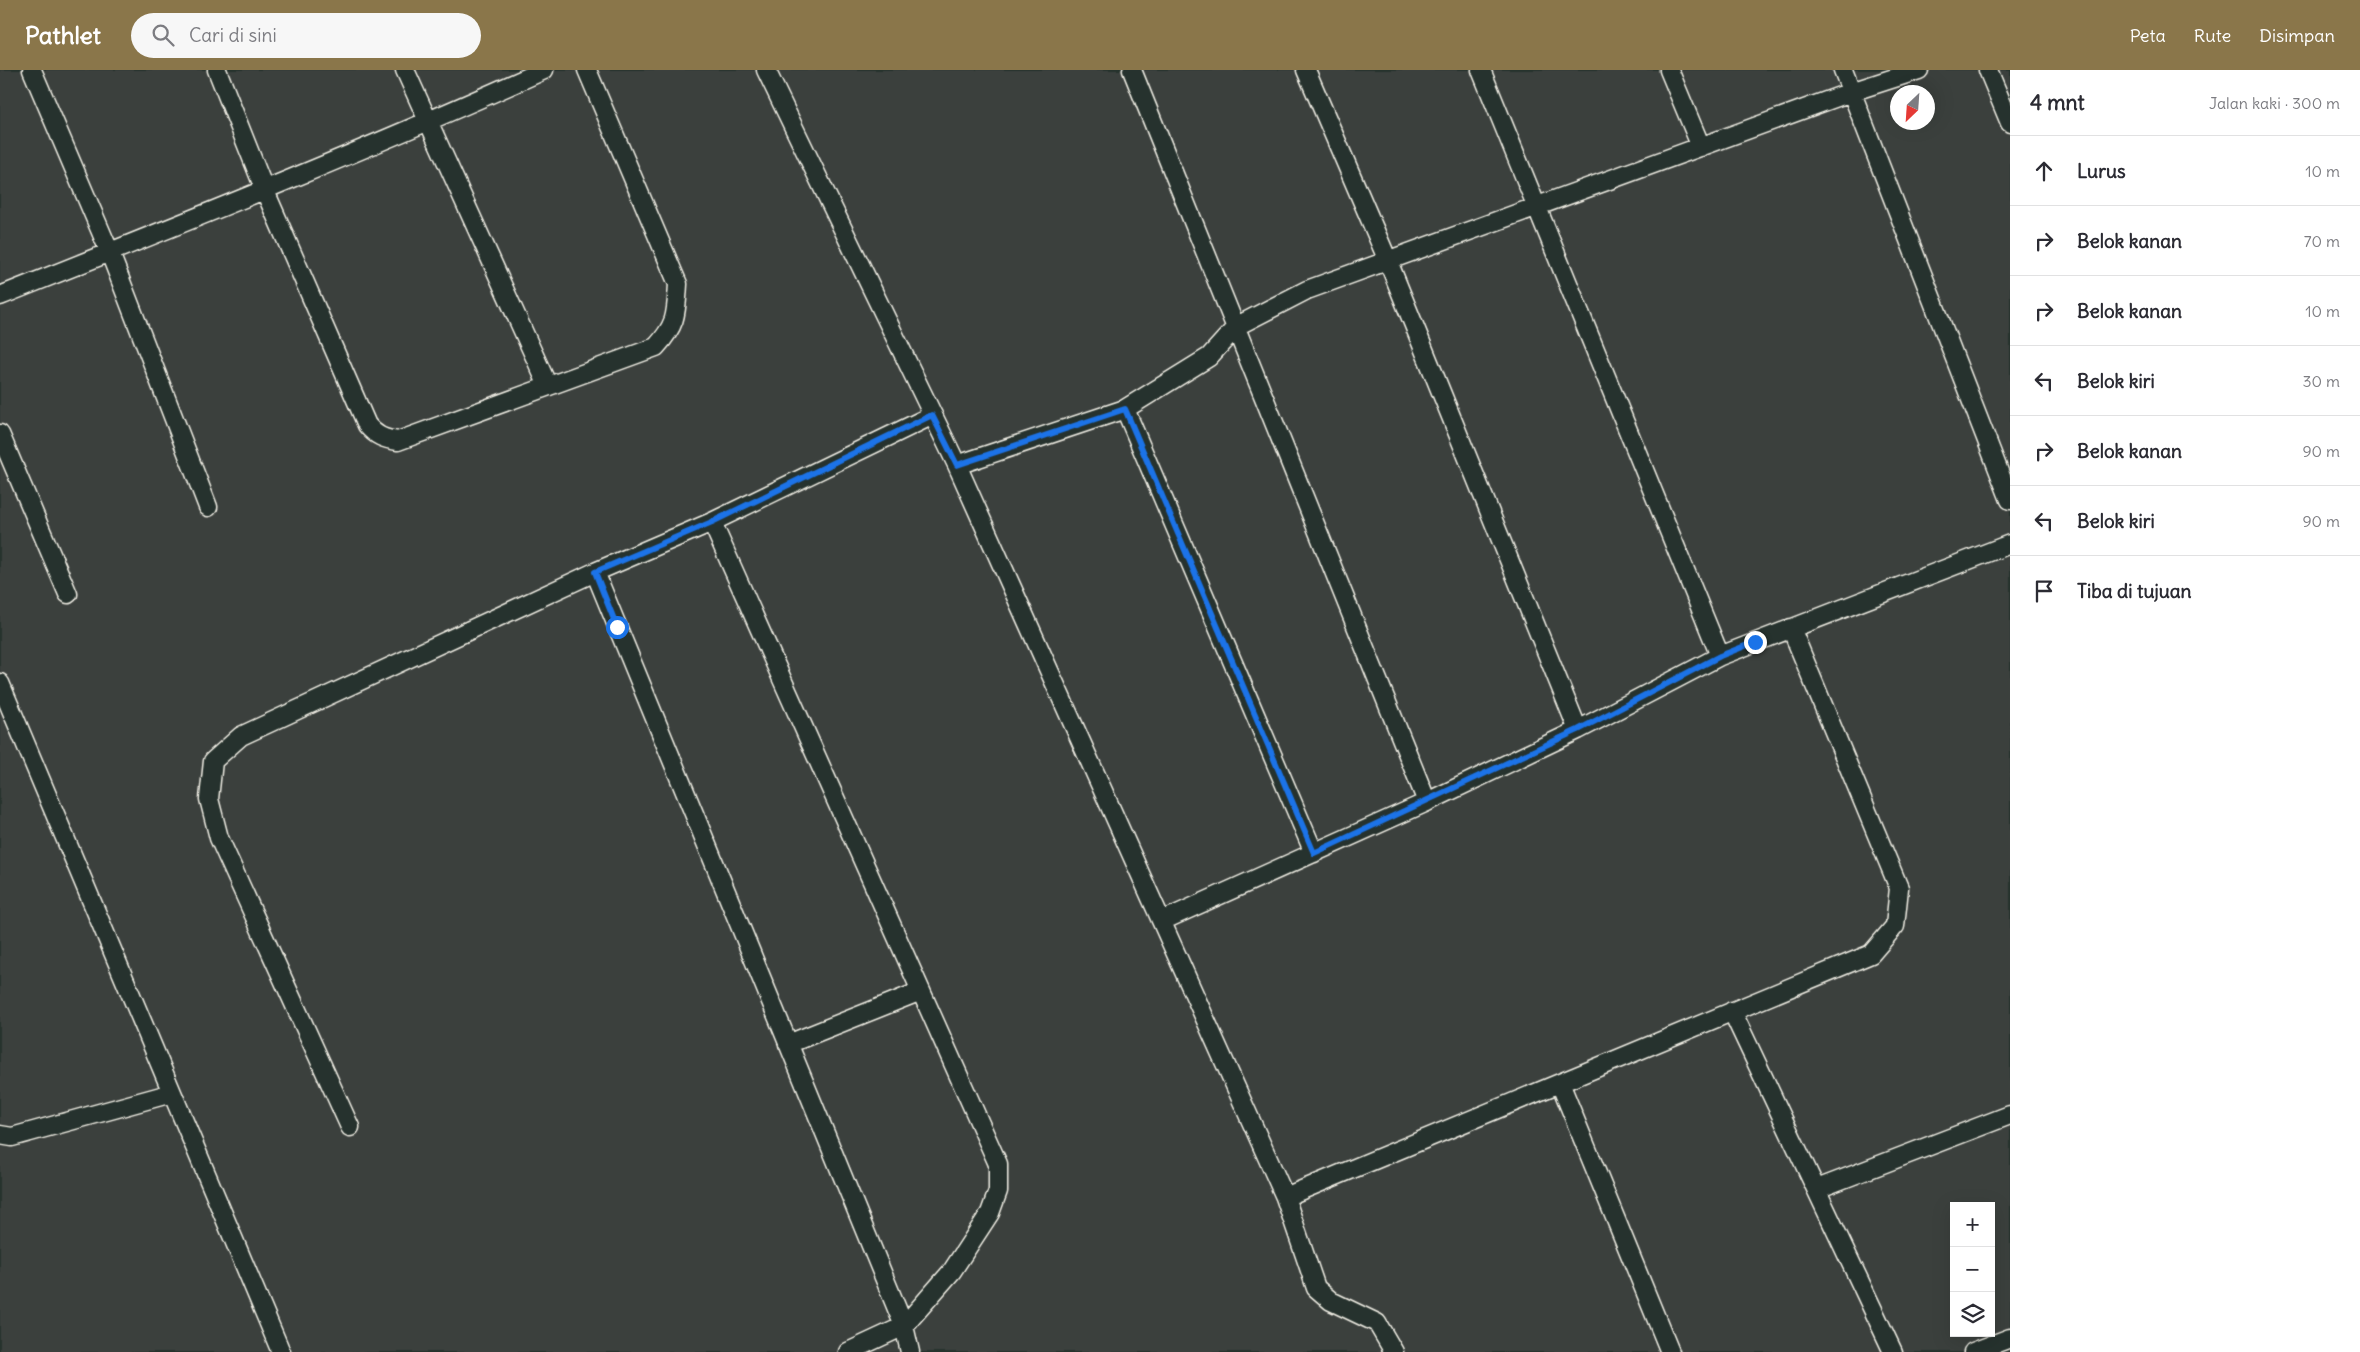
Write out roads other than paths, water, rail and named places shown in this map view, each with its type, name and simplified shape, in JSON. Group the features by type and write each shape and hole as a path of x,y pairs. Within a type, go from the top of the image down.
{"lane":[{"path":"32,70 110,253 208,507"},
{"path":"217,70 265,190 366,424 374,434 385,439 398,441 656,347 669,333 676,315 678,284 588,70"},
{"path":"405,70 548,386"},
{"path":"0,296 428,123 544,70"},
{"path":"766,70 957,465 1285,1197 1316,1288 1331,1301 1377,1323 1394,1352"},
{"path":"1132,70 1237,326 1427,802"},
{"path":"1306,70 1388,261 1578,730"},
{"path":"1480,70 1720,656"},
{"path":"1668,70 1700,147"},
{"path":"1843,70 2010,500"},
{"path":"957,465 1125,409 1209,358 1237,326 1306,290 1852,92 1919,70"},
{"path":"1988,70 2010,123"},
{"path":"1125,409 1314,853"},
{"path":"350,1127 219,838 209,798 213,761 242,736 595,572 712,522 932,415"},
{"path":"0,434 68,594"},
{"path":"712,522 998,1164 998,1191 990,1213 952,1271 904,1326 848,1352"},
{"path":"1162,921 1427,802 1578,730 1720,656 2010,544"},
{"path":"595,572 904,1326 910,1352"},
{"path":"1285,1197 1871,954 1895,926 1899,888 1791,628"},
{"path":"0,683 281,1352"},
{"path":"788,1044 921,991"},
{"path":"1732,1011 1893,1352"},
{"path":"1560,1083 1670,1352"},
{"path":"0,1135 12,1137 172,1093"},
{"path":"1817,1189 2010,1115"},
{"path":"1973,1352 2010,1338"}]}
